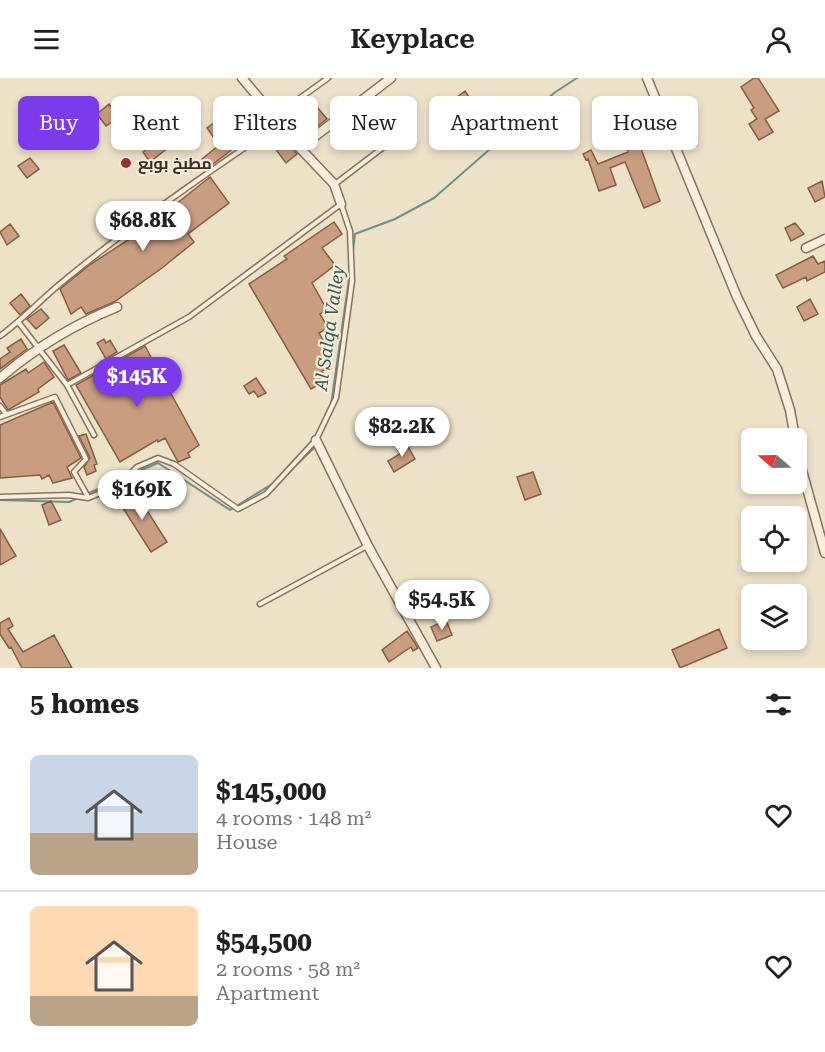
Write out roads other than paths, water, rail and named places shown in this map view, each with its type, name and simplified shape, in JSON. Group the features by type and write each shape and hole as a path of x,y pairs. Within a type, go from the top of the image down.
{"street":[{"path":"242,78 257,96"},
{"path":"318,134 391,78"},
{"path":"647,78 737,297 756,336 777,369 793,428"},
{"path":"304,150 334,184 341,204"},
{"path":"806,248 825,239"},
{"path":"0,378 15,365 41,350 80,322 117,307"},
{"path":"316,440 368,546 436,668"},
{"path":"807,488 825,553"}],"lane":[{"path":"302,96 328,78"},
{"path":"0,336 19,323 65,280 240,150"},
{"path":"334,184 380,150"},
{"path":"0,497 69,495 88,498 118,486 137,467 158,458 174,464 238,509 266,494 316,440 336,398 352,281 350,231 341,204 189,317 67,385"},
{"path":"19,323 67,385 94,435"},
{"path":"0,417 55,398 86,459 74,472 88,498"},
{"path":"0,406 6,414"},
{"path":"260,604 368,546"}],"waterway":[{"name":"Al Salqa Valley","path":"353,251 355,234 395,219 434,198 554,93 577,78"},
{"name":"Al Salqa Valley","path":"331,405 350,272"},
{"name":"Al Salqa Valley","path":"289,472 315,447"},
{"name":"Al Salqa Valley","path":"130,475 158,463 230,510 272,484"},
{"name":"Al Salqa Valley","path":"86,494 125,478"},
{"name":"Al Salqa Valley","path":"0,500 69,502 78,498"}],"place":[{"name":"مطبخ بوبع","path":"126,163"}]}
